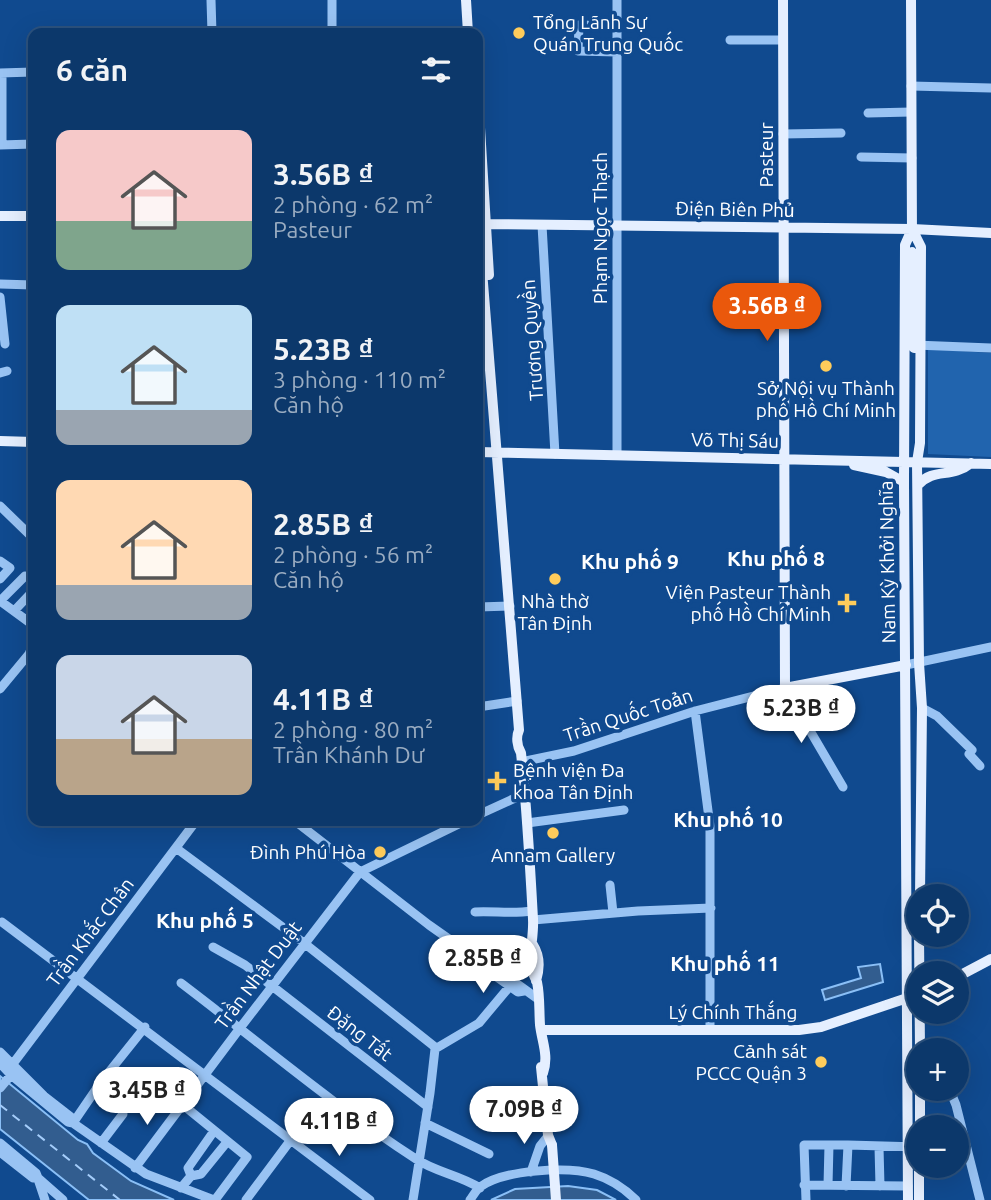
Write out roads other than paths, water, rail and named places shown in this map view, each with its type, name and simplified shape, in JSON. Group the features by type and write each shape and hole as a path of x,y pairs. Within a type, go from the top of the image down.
{"main road":[{"path":"466,0 468,28"},
{"name":"Pasteur","path":"783,0 782,459 785,688"},
{"name":"Nam Kỳ Khởi Nghĩa","path":"911,0 912,229 905,244 904,482 905,999 911,1115"},
{"path":"0,216 28,216"},
{"name":"Điện Biên Phủ","path":"483,223 912,229 991,233"},
{"name":"Nam Kỳ Khởi Nghĩa","path":"912,229 921,247 917,345 920,443 919,663 922,708 920,884"},
{"path":"483,258 519,730 523,748 521,757 533,945 540,970 536,981 546,1065 543,1073 549,1200"},
{"path":"0,441 28,442"},
{"name":"Võ Thị Sáu","path":"483,452 991,464"},
{"path":"846,461 852,465 894,475 904,482"},
{"path":"918,485 926,477 960,472 971,463"},
{"name":"Trần Quốc Toản","path":"785,688 905,665"},
{"path":"883,670 898,676 906,692"},
{"path":"969,971 991,960"},
{"name":"Lý Chính Thắng","path":"541,1030 786,1031 821,1027 905,999"},
{"path":"548,1140 556,1200"},
{"name":"Nam Kỳ Khởi Nghĩa","path":"908,1200 909,1178"},
{"path":"919,1178 919,1200"}],"street":[{"path":"211,0 212,28"},
{"path":"332,0 332,28"},
{"name":"Phạm Ngọc Thạch","path":"617,0 617,455"},
{"path":"617,26 579,25 578,51 617,52"},
{"path":"730,40 782,40"},
{"path":"28,72 0,73 0,145 28,144"},
{"path":"911,86 991,88"},
{"path":"869,113 911,112"},
{"path":"783,134 841,133"},
{"path":"862,157 912,158"},
{"name":"Trương Quyền","path":"542,225 555,454"},
{"path":"0,284 28,285"},
{"path":"0,297 5,344"},
{"path":"917,345 991,348"},
{"path":"0,506 28,533"},
{"path":"0,561 10,568 0,579"},
{"path":"24,576 0,601 28,621"},
{"path":"14,611 28,596"},
{"path":"483,607 510,606"},
{"name":"Trần Quốc Toản","path":"905,665 991,647"},
{"path":"0,689 28,655"},
{"path":"785,688 843,787"},
{"name":"Trần Quốc Toản","path":"521,757 574,751 695,711 785,688"},
{"path":"483,706 517,701"},
{"path":"922,708 937,716 972,750 969,754 980,766"},
{"path":"695,711 710,826 710,1029"},
{"path":"483,813 524,794"},
{"path":"527,823 624,810"},
{"name":"Trần Khắc Chân","path":"0,1088 6,1070 192,826"},
{"path":"301,826 483,963 488,963 538,999"},
{"path":"360,872 455,826"},
{"path":"176,848 304,943 435,1047"},
{"name":"Trần Nhật Duật","path":"135,1168 360,872"},
{"path":"610,885 613,913"},
{"path":"475,912 533,916 711,908"},
{"path":"2,922 145,1027 370,1200"},
{"name":"Ðặng Tất","path":"213,947 245,965 428,1107"},
{"path":"483,963 484,968 518,992 524,991"},
{"path":"181,983 420,1162 470,1181 480,1188"},
{"path":"435,1047 479,1023 510,986"},
{"path":"73,1123 101,1082 145,1027"},
{"path":"413,1200 435,1047"},
{"path":"0,1052 6,1070 68,1122 135,1168 215,1200 247,1157 183,1105"},
{"path":"954,1101 981,1200"},
{"path":"101,1143 123,1114"},
{"path":"425,1123 489,1154"},
{"path":"191,1176 188,1168 214,1131"},
{"path":"531,1172 540,1146 548,1140"},
{"path":"246,1200 290,1141"},
{"path":"181,1188 191,1176 201,1174 227,1142"},
{"path":"0,1143 36,1173 45,1200"},
{"path":"806,1200 804,1145 906,1147"},
{"path":"828,1185 829,1145"},
{"path":"846,1186 848,1145"},
{"path":"879,1147 880,1186"},
{"path":"0,1152 33,1178 38,1178 63,1200"},
{"path":"470,1200 480,1188 501,1177 531,1172 587,1172 614,1183 636,1200"},
{"path":"804,1185 908,1186"}],"place":[{"name":"Tổng Lãnh Sự Quán Trung Quốc","path":"519,33"},
{"name":"Sở Nội vụ Thành phố Hồ Chí Minh","path":"826,366"},
{"name":"Nhà thờ Tân Định","path":"555,579"},
{"name":"Viện Pasteur Thành phố Hồ Chí Minh","path":"847,603"},
{"name":"Bệnh viện Đa khoa Tân Định","path":"497,781"},
{"name":"Annam Gallery","path":"553,833"},
{"name":"Đình Phú Hòa","path":"380,852"},
{"name":"Cảnh sát PCCC Quận 3","path":"821,1062"}],"district":[{"name":"Khu phố 8","path":"776,559"},
{"name":"Khu phố 9","path":"630,562"},
{"name":"Khu phố 10","path":"728,820"},
{"name":"Khu phố 5","path":"205,921"},
{"name":"Khu phố 11","path":"725,964"}]}
